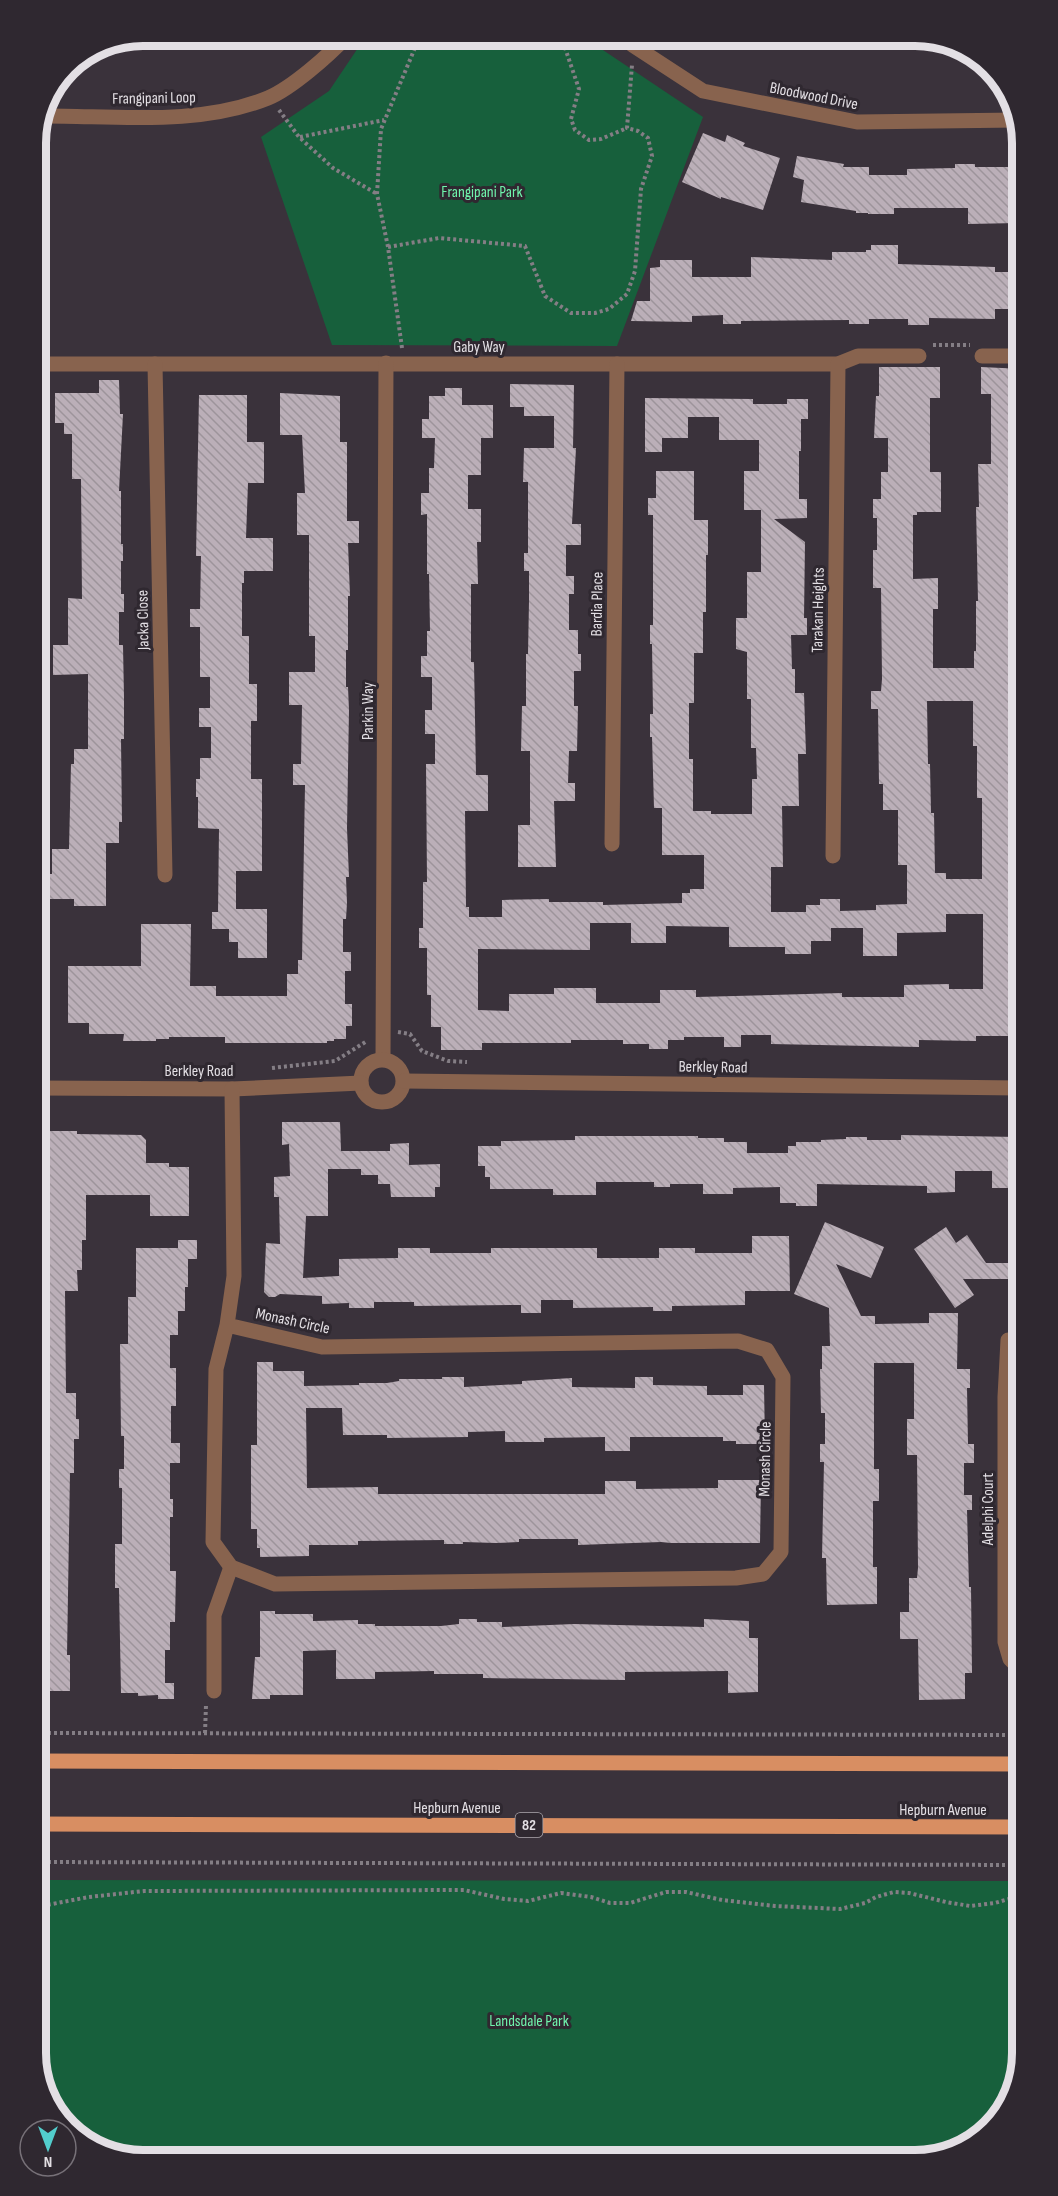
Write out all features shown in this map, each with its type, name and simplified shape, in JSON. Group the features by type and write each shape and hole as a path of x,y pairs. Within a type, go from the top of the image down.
{"main road":[{"path":"46,1761 1012,1764"},
{"name":"Hepburn Avenue","path":"46,1824 1012,1827"}],"street":[{"name":"Frangipani Loop","path":"51,116 189,116 237,107 270,97 310,70 336,46"},
{"name":"Bloodwood Drive","path":"636,47 703,91 857,122 1009,120"},
{"name":"Gaby Way","path":"47,364 838,364 858,356 920,356"},
{"path":"982,356 1012,356"},
{"name":"Parkin Way","path":"383,1059 386,363"},
{"name":"Jacka Close","path":"155,364 165,875"},
{"name":"Bardia Place","path":"612,843 617,364"},
{"name":"Tarakan Heights","path":"833,856 838,364"},
{"path":"383,1059 398,1066 404,1081 398,1096 383,1102 368,1097 361,1083 362,1074 367,1066 383,1059"},
{"name":"Berkley Road","path":"404,1081 1012,1088"},
{"name":"Berkley Road","path":"47,1088 232,1089 361,1083"},
{"path":"214,1691 214,1615 231,1567 213,1542 216,1369 227,1325 234,1276 232,1089"},
{"name":"Monash Circle","path":"227,1325 322,1347 738,1341 767,1350 783,1377 781,1552 763,1574 736,1578 275,1584 231,1567"},
{"name":"Adelphi Court","path":"1008,1340 1005,1397 1005,1642 1012,1661"}],"path":[{"path":"404,363 388,247 377,195 381,129 416,46"},
{"path":"388,247 439,238 525,246 545,296 571,313 595,313 609,309 627,294 635,271 641,189 652,156 648,138 638,131 627,128 601,139 589,140 575,130 571,119 579,89 565,47"},
{"path":"627,47 627,128"},
{"path":"270,97 300,137 333,168 377,195"},
{"path":"300,137 385,120"},
{"path":"205,1733 204,1706 214,1691"},
{"path":"46,1733 1012,1735"},
{"path":"46,1862 1012,1865"},
{"path":"46,1905 89,1897 144,1891 202,1890 464,1890 504,1899 528,1900 561,1893 591,1897 610,1903 630,1903 666,1892 686,1892 722,1900 775,1906 840,1909 894,1892 970,1906 1012,1898"}],"green space":[{"name":"Frangipani Park","path":"359,46 598,47 703,117 617,346 332,345 261,137 329,91"},
{"name":"Landsdale Park","path":"46,1880 1012,1881 1012,2053 1008,2078 1002,2096 988,2117 963,2137 934,2148 915,2150 124,2148 95,2137 78,2124 78,2118 72,2118 66,2112 54,2090 48,2072 46,2053"}],"building":[{"path":"703,133 725,142 727,135 745,143 743,146 780,158 763,210 721,197 721,199 682,182"},
{"path":"797,156 844,164 843,167 869,167 869,175 907,175 907,169 955,168 955,164 975,164 975,167 1012,167 1012,223 968,224 968,208 894,208 894,214 868,214 801,202 804,180 793,177"},
{"path":"871,245 898,245 898,264 995,267 995,272 1012,272 1012,309 995,309 995,319 929,318 929,325 908,325 908,319 869,319 869,324 849,324 849,320 741,321 741,324 723,324 723,315 692,316 692,322 631,321 637,301 650,301 650,268 660,267 660,260 692,260 692,277 751,277 751,257 832,260 832,252 871,250"},
{"path":"879,367 940,367 940,398 930,398 930,472 941,472 941,512 917,512 917,515 913,515 913,579 938,578 938,609 933,609 933,668 974,668 976,601 978,601 976,507 979,507 978,464 991,464 991,394 981,394 981,367 1012,369 1012,859 1010,859 1012,1036 976,1036 976,1041 919,1040 919,1047 771,1044 771,1035 741,1035 741,1047 724,1047 724,1037 684,1037 684,1040 668,1040 668,1049 649,1049 649,1044 623,1044 623,1040 571,1040 571,1043 482,1043 482,1050 441,1050 441,1027 431,1027 431,995 427,995 427,948 419,948 419,928 423,928 423,882 427,882 426,764 435,764 435,734 425,734 425,710 432,710 432,677 421,677 421,656 427,656 427,631 430,631 427,514 421,515 421,493 429,493 429,468 434,468 435,438 422,438 422,419 429,419 429,396 445,396 445,388 462,388 462,405 493,405 493,438 481,438 481,475 468,475 468,509 481,509 481,542 477,542 478,584 471,584 471,662 474,662 476,775 488,775 488,811 465,811 466,907 469,907 469,917 502,917 502,900 549,899 549,902 603,902 603,905 682,903 682,893 690,893 690,889 704,889 704,855 662,855 662,808 654,808 652,737 650,737 650,714 653,714 650,625 653,625 653,515 648,515 648,498 656,498 656,471 694,471 694,520 708,520 703,653 694,653 694,703 689,703 689,759 693,759 693,811 711,811 711,814 752,814 752,779 757,779 756,748 751,748 751,699 747,699 747,652 736,649 736,618 747,618 747,572 761,572 761,510 744,510 744,471 759,471 759,440 719,440 719,417 688,417 688,438 662,438 662,452 645,452 645,398 753,399 753,404 787,404 787,399 808,399 808,419 801,419 801,451 799,451 799,499 807,499 807,518 774,519 805,542 804,618 807,618 807,635 791,635 795,693 804,693 806,754 798,754 799,806 782,806 783,867 771,867 771,912 806,912 806,905 820,905 820,899 840,899 840,911 876,910 876,905 907,904 907,865 898,865 898,810 883,810 883,784 879,784 878,709 871,709 871,691 881,691 882,679 881,588 873,588 873,550 877,550 877,518 873,518 873,499 881,499 881,472 888,472 888,438 874,438 876,396 879,396","holes":["927,701 973,701 973,746 977,746 977,798 982,798 982,879 946,879 946,873 935,873 934,813 931,813 930,764 928,764","946,914 983,914 983,989 949,989 949,984 904,985 904,997 842,997 842,993 696,997 696,990 660,990 660,1003 596,1003 596,988 554,988 554,994 509,994 509,1011 478,1010 478,949 590,950 590,923 631,923 631,943 666,943 666,926 729,927 729,947 785,947 785,954 811,954 811,941 831,941 831,928 863,928 863,956 897,956 897,933 946,932"]},
{"path":"99,380 119,380 120,414 123,414 119,491 121,491 121,544 123,544 121,594 124,594 124,612 119,612 119,645 123,645 124,697 124,739 121,739 122,822 119,822 119,843 106,843 106,906 74,906 74,899 47,899 47,874 52,874 52,849 69,849 71,764 74,764 74,749 88,749 88,674 53,675 53,645 68,645 68,598 82,599 81,479 72,479 72,434 64,434 64,423 55,423 55,393 99,393"},
{"path":"510,384 574,385 573,448 576,448 572,524 581,524 581,545 566,545 566,576 574,576 574,594 569,594 569,630 578,630 581,671 574,671 574,706 578,706 577,751 569,751 568,783 575,783 575,801 554,801 556,867 518,867 518,825 530,825 530,751 521,751 522,706 526,706 529,601 529,571 524,571 524,553 528,553 528,482 523,482 524,448 554,448 554,416 524,416 524,407 510,407"},
{"path":"280,393 340,396 340,442 347,442 347,521 359,521 359,543 348,543 350,596 348,596 348,650 346,650 346,687 348,687 349,710 347,828 349,877 346,877 347,903 346,919 343,919 343,952 351,952 351,971 345,971 345,1004 352,1004 352,1026 346,1026 346,1039 334,1039 327,1043 225,1043 225,1037 169,1037 169,1039 156,1039 156,1041 123,1041 124,1034 89,1034 89,1023 68,1023 68,966 141,966 141,924 191,924 190,986 216,986 216,996 287,996 287,974 298,974 298,960 302,960 305,785 293,785 293,764 301,764 302,705 289,705 289,672 315,672 315,636 309,636 309,535 297,535 297,493 305,493 302,435 280,435"},
{"path":"199,395 247,395 247,442 264,442 264,483 248,483 246,538 273,538 273,571 244,571 244,583 242,583 242,636 249,636 249,684 257,684 257,721 251,721 251,779 262,779 262,871 236,871 236,909 267,909 267,958 238,958 238,942 229,942 229,929 212,929 212,912 218,912 219,829 198,828 196,779 200,779 200,758 211,758 211,727 199,727 199,708 210,708 210,677 200,677 200,627 190,627 190,609 200,609 201,556 196,556"},
{"path":"282,1122 340,1122 341,1151 390,1151 390,1144 409,1143 409,1165 440,1164 440,1187 435,1187 435,1197 391,1197 390,1184 378,1184 378,1175 361,1175 361,1169 328,1169 328,1216 306,1216 303,1278 339,1276 339,1259 398,1258 398,1248 430,1248 430,1253 491,1253 491,1248 597,1248 597,1258 659,1258 659,1248 695,1248 695,1253 752,1253 752,1236 789,1236 790,1291 745,1291 745,1305 672,1306 672,1311 653,1311 653,1307 573,1308 573,1300 541,1300 541,1313 521,1313 521,1305 414,1306 414,1302 374,1302 374,1308 349,1308 349,1303 322,1304 322,1296 280,1294 269,1297 264,1292 266,1243 280,1244 279,1197 274,1197 274,1177 290,1176 289,1144 282,1145"},
{"path":"46,1131 141,1135 146,1140 146,1163 169,1163 169,1167 189,1167 189,1216 150,1216 150,1195 86,1195 86,1240 82,1240 82,1270 77,1270 78,1291 65,1291 66,1393 76,1393 76,1419 79,1419 79,1439 74,1439 74,1473 70,1473 67,1655 70,1655 70,1691 46,1691"},
{"path":"901,1135 1012,1137 1012,1188 992,1188 992,1171 955,1171 955,1192 927,1193 927,1186 817,1184 817,1206 796,1206 796,1203 780,1203 780,1187 733,1188 733,1194 703,1194 703,1184 670,1184 670,1187 654,1187 654,1182 596,1182 596,1195 553,1195 553,1189 490,1189 490,1177 485,1177 485,1166 478,1166 478,1146 501,1146 501,1141 575,1140 575,1136 724,1138 724,1142 747,1142 747,1153 788,1153 788,1146 796,1146 796,1142 821,1142 821,1140 846,1139 846,1137 867,1137 867,1140 901,1140"},
{"path":"825,1222 884,1247 871,1278 836,1264 861,1316 875,1316 875,1324 929,1323 929,1313 958,1313 957,1369 970,1369 970,1388 967,1388 968,1444 974,1444 974,1463 964,1463 964,1495 972,1495 972,1510 967,1510 972,1673 965,1673 965,1699 919,1700 918,1639 900,1639 900,1612 909,1612 909,1578 917,1578 918,1568 917,1455 907,1455 907,1419 914,1419 914,1363 874,1363 874,1469 879,1469 879,1501 873,1501 873,1567 877,1567 877,1604 827,1605 826,1558 822,1558 824,1462 820,1462 820,1444 825,1444 825,1413 821,1413 820,1369 822,1369 822,1346 830,1346 829,1308 794,1294"},
{"path":"946,1227 956,1243 967,1235 986,1263 1012,1263 1012,1279 963,1279 974,1295 955,1308 914,1249"},
{"path":"178,1240 197,1240 197,1259 188,1259 185,1311 178,1311 178,1335 170,1335 170,1368 176,1368 176,1406 171,1406 171,1443 180,1443 180,1463 170,1463 170,1499 173,1499 173,1517 170,1517 170,1571 176,1571 175,1622 170,1622 170,1650 165,1650 165,1683 174,1683 174,1699 158,1699 158,1695 138,1696 138,1693 121,1693 119,1588 115,1588 115,1544 122,1544 122,1488 119,1488 119,1469 124,1469 124,1436 121,1436 120,1344 128,1344 128,1297 136,1297 136,1248 178,1248"},
{"path":"257,1362 273,1362 273,1371 304,1371 304,1386 359,1385 359,1383 387,1383 399,1381 399,1379 464,1377 464,1387 522,1384 522,1381 572,1378 572,1387 635,1388 635,1377 653,1377 653,1385 707,1386 707,1395 743,1395 743,1385 764,1385 765,1444 736,1444 736,1441 723,1441 723,1437 630,1437 630,1451 605,1451 605,1437 544,1438 544,1442 505,1442 505,1431 468,1432 468,1437 387,1438 387,1435 343,1435 342,1408 306,1408 307,1488 378,1487 378,1494 605,1494 605,1481 636,1481 636,1489 718,1488 718,1480 761,1480 760,1543 661,1542 578,1545 578,1539 519,1539 519,1542 463,1542 463,1544 444,1544 444,1540 358,1541 358,1545 309,1545 309,1556 260,1557 260,1548 257,1548 257,1529 251,1529 251,1445 257,1445"},
{"path":"260,1611 275,1611 275,1614 313,1614 313,1621 358,1620 358,1624 375,1624 375,1626 441,1626 459,1624 459,1619 502,1622 502,1627 574,1624 704,1627 704,1619 749,1621 749,1638 758,1638 758,1692 728,1693 728,1671 625,1672 625,1680 483,1678 483,1674 434,1674 434,1671 375,1672 375,1679 336,1679 336,1650 303,1651 303,1695 270,1695 270,1699 252,1699 255,1657 260,1657"}]}
